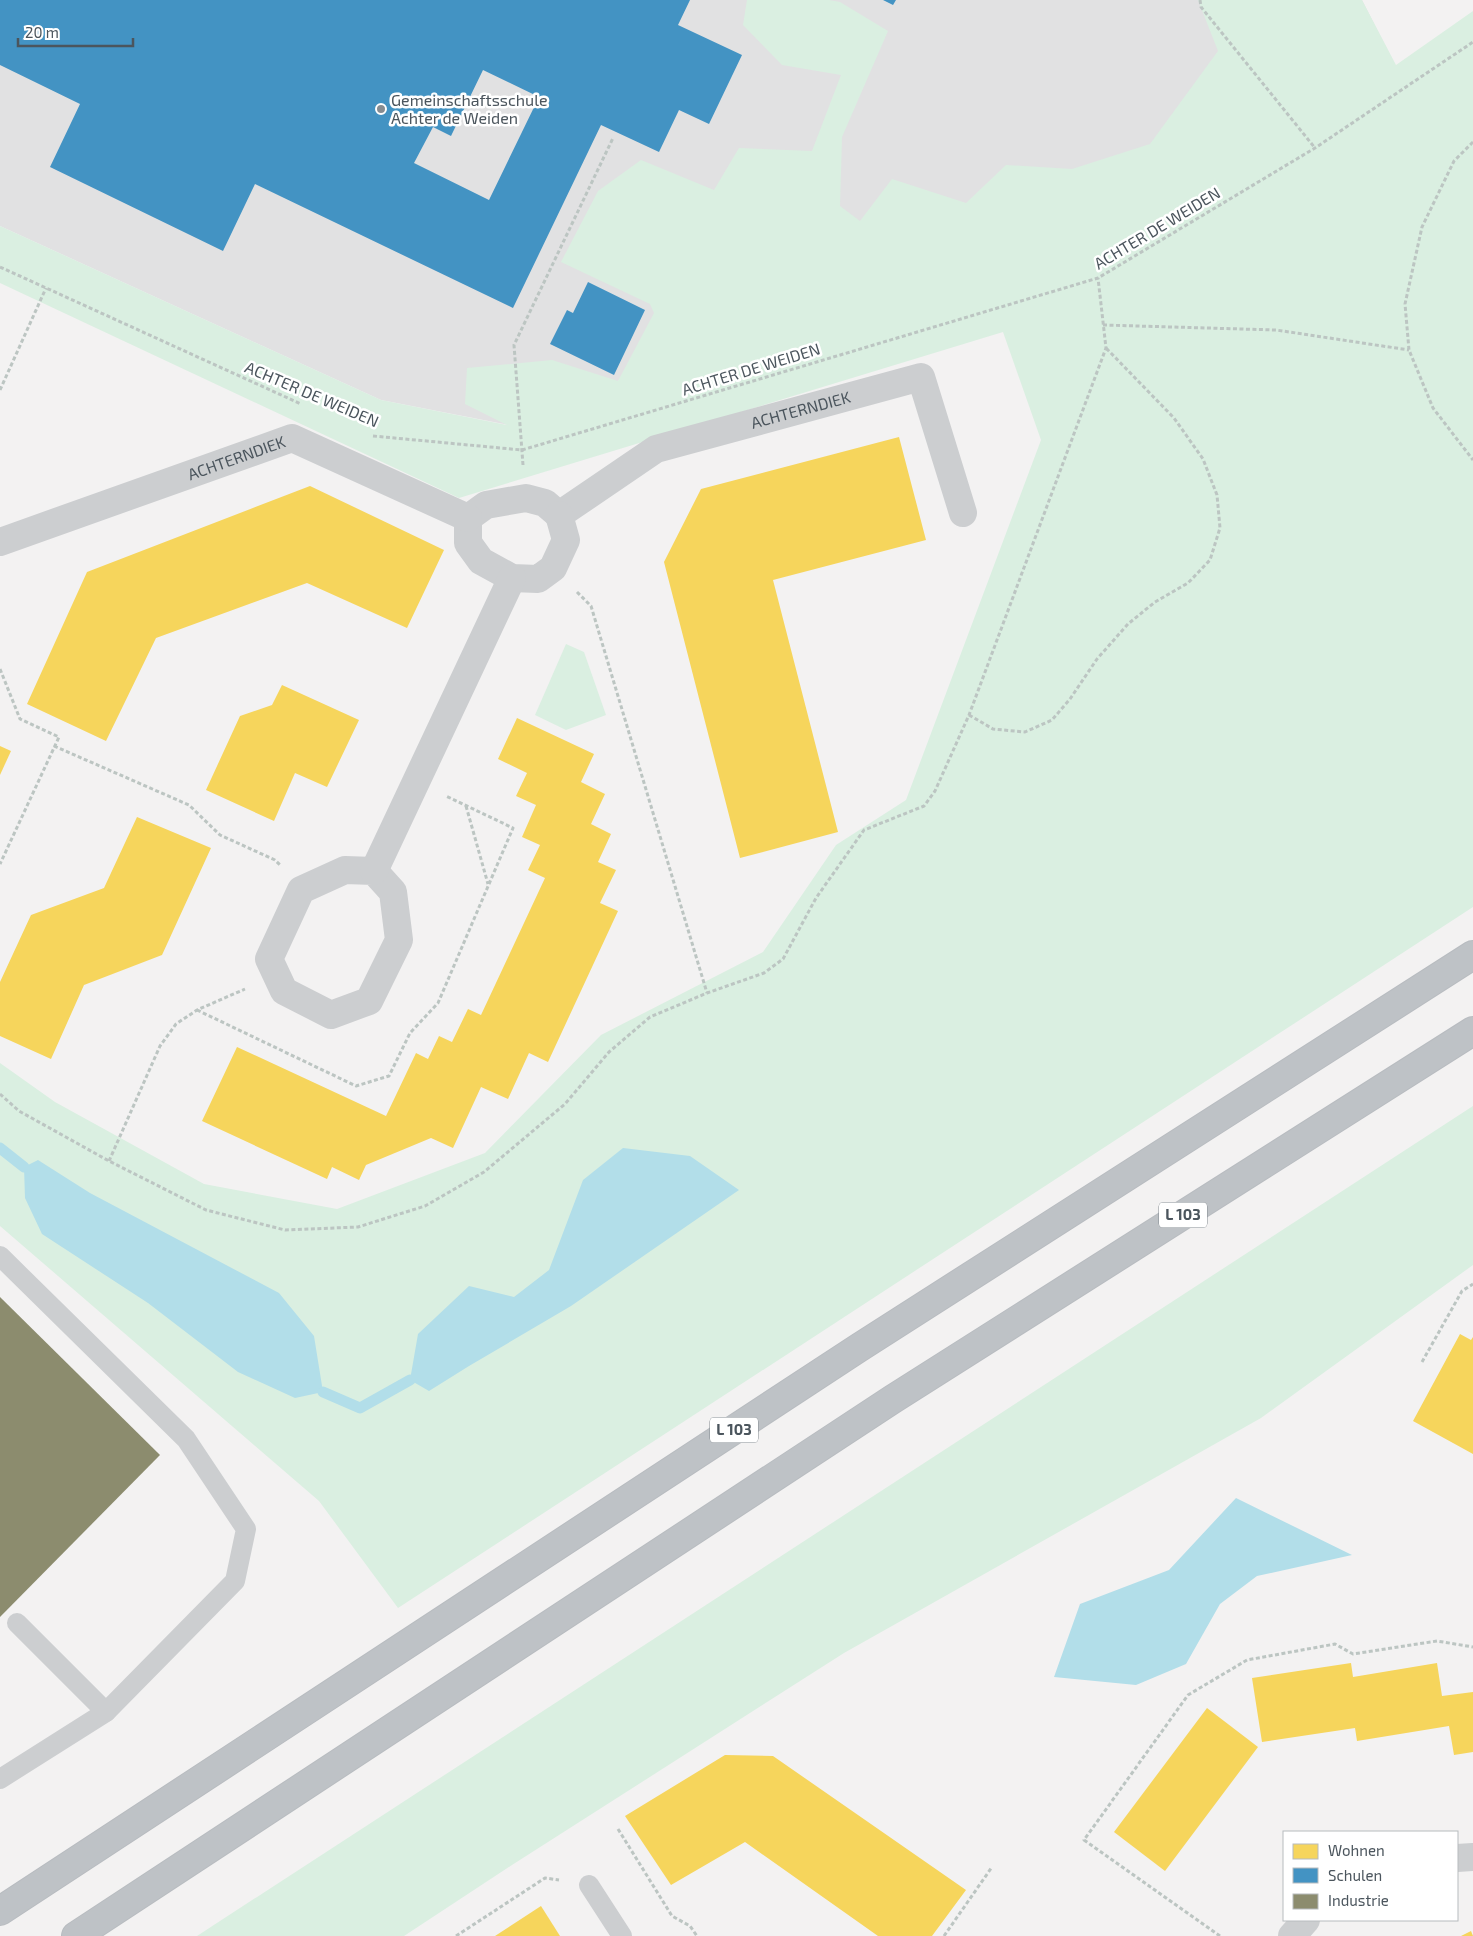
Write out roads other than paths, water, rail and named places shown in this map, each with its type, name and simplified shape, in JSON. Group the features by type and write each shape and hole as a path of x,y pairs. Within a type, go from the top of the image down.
{"highway":[{"name":"L 103","path":"0,1912 860,1347 1473,955"},
{"name":"L 103","path":"76,1936 893,1398 1473,1031"}],"street":[{"name":"ACHTERNDIEK","path":"559,515 656,449 921,377 963,513"},
{"name":"ACHTERNDIEK","path":"0,542 292,438 468,518"},
{"path":"526,498 545,503 559,515 566,540 552,568 538,580 512,578 481,561 468,543 468,518 486,505 526,498"},
{"path":"374,871 512,578"},
{"path":"345,870 374,871 393,892 399,940 368,1001 331,1015 284,991 269,959 301,890 345,870"},
{"path":"1458,1858 1473,1857"},
{"path":"1292,1936 1305,1921"}],"lane":[{"path":"0,1256 186,1439 246,1530 236,1581 106,1712 0,1779"},
{"path":"17,1624 106,1712"},
{"path":"589,1885 622,1936"}],"water":[{"path":"623,1148 690,1156 739,1190 571,1306 429,1391 410,1380 418,1334 469,1286 514,1297 549,1270 583,1180"},
{"path":"38,1160 90,1193 279,1293 314,1336 323,1392 295,1398 238,1372 148,1303 42,1234 25,1198 24,1167"},
{"path":"1236,1498 1352,1555 1257,1576 1220,1604 1186,1664 1136,1685 1054,1677 1080,1604 1169,1570"}],"waterway":[{"path":"0,1148 24,1167"},
{"path":"323,1392 360,1408 410,1380"}],"place":[{"name":"Gemeinschaftsschule Achter de Weiden","path":"381,109"}]}
